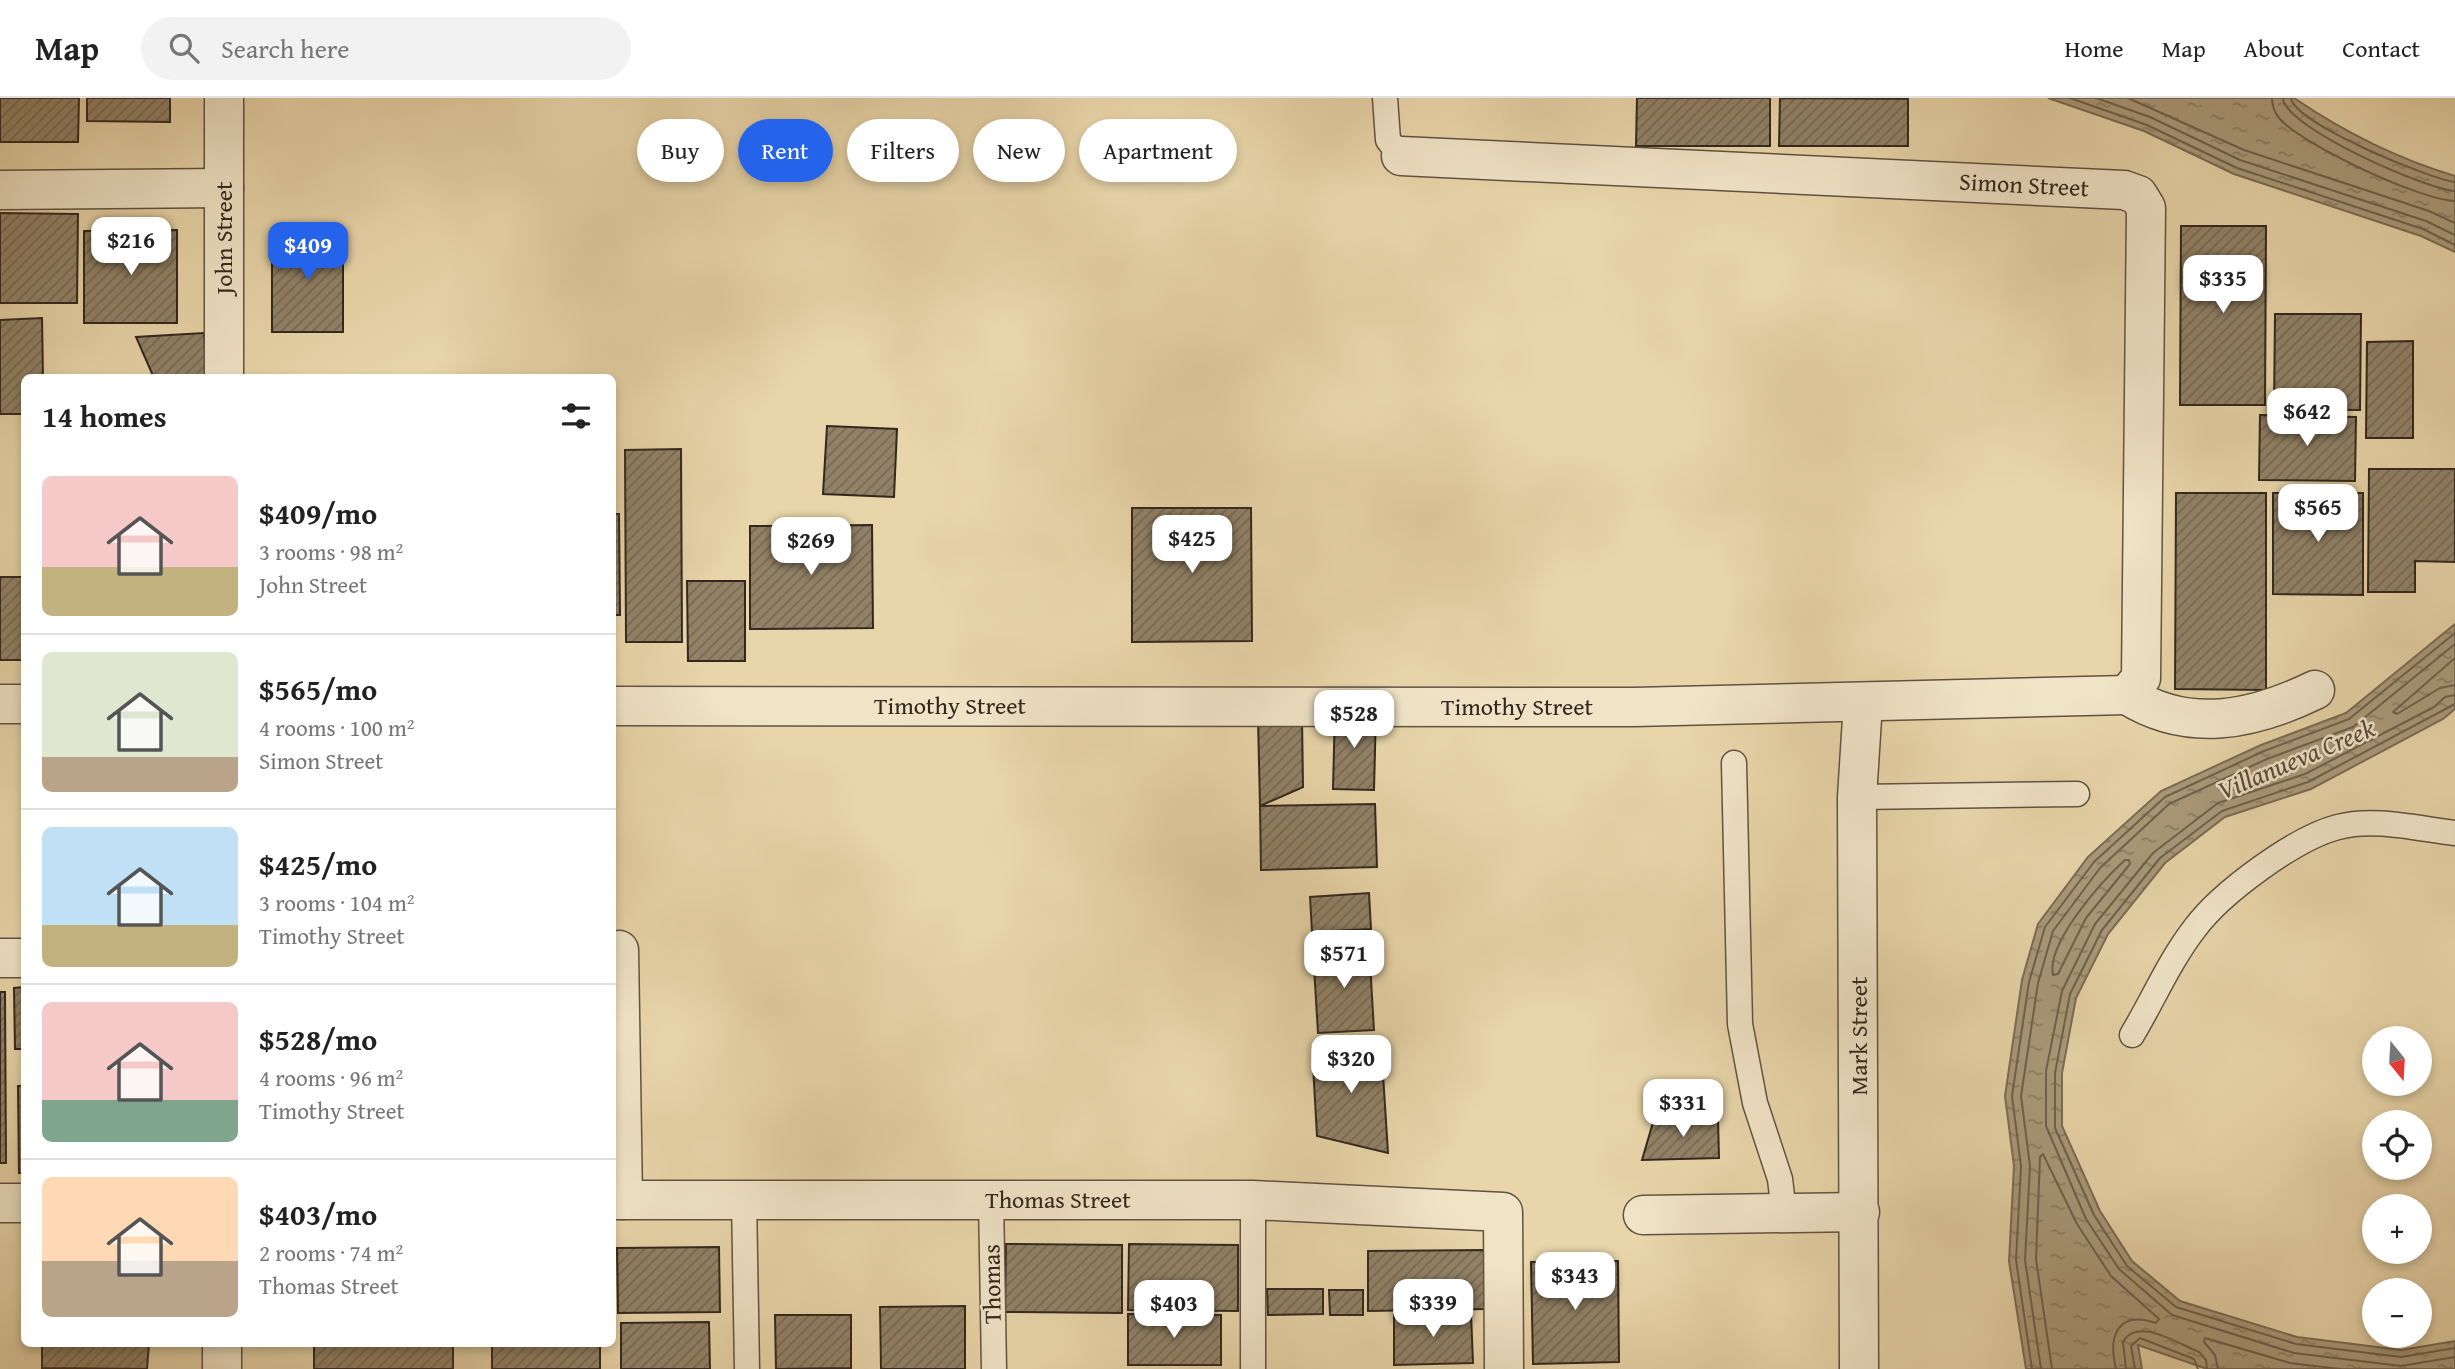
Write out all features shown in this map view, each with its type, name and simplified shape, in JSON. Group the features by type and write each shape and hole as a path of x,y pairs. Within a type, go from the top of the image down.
{"street":[{"name":"John Street","path":"224,98 224,374"},
{"name":"Simon Street","path":"1401,156 2124,190 2138,195 2146,208 2141,678 2127,695"},
{"path":"0,190 224,188"},
{"path":"2127,695 2148,708 2200,720 2240,719 2282,706 2315,690"},
{"name":"Timothy Street","path":"616,706 1634,707 2127,695"},
{"name":"Mark Street","path":"1859,1369 1857,797 1863,703"},
{"path":"0,704 21,704"},
{"path":"618,1200 619,950"},
{"path":"0,958 21,958"},
{"name":"Thomas Street","path":"618,1200 1253,1200 1503,1212 1504,1369"},
{"path":"0,1203 21,1203"},
{"path":"1643,1215 1860,1212"},
{"path":"222,1347 222,1369"}],"lane":[{"path":"1385,98 1388,140 1401,156"},
{"path":"1734,763 1740,1024 1755,1103 1780,1178 1784,1213"},
{"path":"1857,797 2077,794"},
{"path":"2132,1035 2195,927 2249,876 2294,846 2338,826 2387,825 2455,833"},
{"path":"744,1199 747,1369"},
{"name":"Thomas","path":"991,1199 994,1369"},
{"path":"1253,1200 1253,1369"}],"water":[{"path":"2048,98 2294,98 2372,143 2455,176 2455,252 2421,236 2234,174 2144,131"},
{"name":"Villanueva Creek","path":"2455,624 2455,709 2443,719 2311,789 2225,817 2165,863 2108,934 2076,998 2062,1073 2062,1126 2100,1211 2132,1261 2180,1301 2297,1337 2362,1345 2362,1348 2432,1348 2432,1345 2455,1341 2455,1369 2207,1369 2138,1345 2142,1369 2026,1369 2009,1261 2014,1166 2005,1096 2022,980 2038,924 2088,857 2161,791 2261,745 2346,713"}],"building":[{"path":"0,98 79,98 78,142 0,142"},
{"path":"87,98 170,98 170,122 87,121"},
{"path":"1637,98 1770,98 1770,146 1636,146"},
{"path":"1780,98 1908,99 1908,146 1779,146"},
{"path":"0,213 78,214 77,303 0,303"},
{"path":"2181,226 2266,226 2265,405 2180,405"},
{"path":"177,230 177,323 84,323 84,231"},
{"path":"272,233 343,233 343,332 272,332"},
{"path":"2275,314 2361,314 2360,410 2274,409"},
{"path":"42,318 43,374 21,374 21,414 0,414 0,320"},
{"path":"204,333 207,374 152,374 136,337"},
{"path":"2413,341 2413,438 2366,438 2367,342"},
{"path":"2260,415 2356,417 2355,481 2259,480"},
{"path":"827,426 897,429 894,497 823,494"},
{"path":"681,449 682,642 626,642 625,450"},
{"path":"2369,469 2455,469 2455,562 2415,561 2415,592 2368,592"},
{"path":"2176,493 2266,493 2266,690 2175,689"},
{"path":"2273,493 2363,493 2363,595 2273,594"},
{"path":"1132,508 1251,508 1252,641 1132,642"},
{"path":"616,514 619,514 620,615 616,615"},
{"path":"872,525 873,628 750,629 750,526"},
{"path":"0,577 21,577 21,660 0,660"},
{"path":"687,581 745,581 745,661 688,661"},
{"path":"1335,710 1376,711 1374,790 1333,789"},
{"path":"1302,718 1303,787 1260,806 1258,719"},
{"path":"1375,804 1377,867 1261,870 1260,806"},
{"path":"1369,893 1371,929 1312,932 1310,897"},
{"path":"1369,946 1374,1030 1318,1033 1313,950"},
{"path":"21,987 21,1049 15,1049 14,988"},
{"path":"0,992 5,992 6,1163 0,1163"},
{"path":"1381,1042 1388,1153 1317,1136 1312,1047"},
{"path":"18,1086 21,1086 21,1173"},
{"path":"1718,1118 1719,1158 1642,1160 1654,1119"},
{"path":"1006,1244 1122,1245 1122,1313 1005,1312"},
{"path":"1129,1244 1238,1245 1238,1311 1128,1310"},
{"path":"719,1247 720,1312 618,1313 617,1248"},
{"path":"1486,1250 1487,1309 1368,1311 1368,1251"},
{"path":"1618,1261 1619,1362 1533,1364 1531,1262"},
{"path":"1267,1289 1323,1289 1323,1314 1268,1315"},
{"path":"1329,1290 1363,1290 1363,1315 1330,1315"},
{"path":"965,1306 965,1369 881,1369 880,1307"},
{"path":"1471,1313 1473,1363 1394,1365 1394,1314"},
{"path":"1128,1314 1221,1315 1221,1365 1128,1365"},
{"path":"775,1315 851,1315 851,1368 776,1369"},
{"path":"709,1322 710,1369 621,1369 621,1323"},
{"path":"42,1347 149,1347 147,1369 42,1368"},
{"path":"314,1347 453,1347 453,1369 314,1369"},
{"path":"492,1347 600,1347 600,1369 492,1369"}]}
